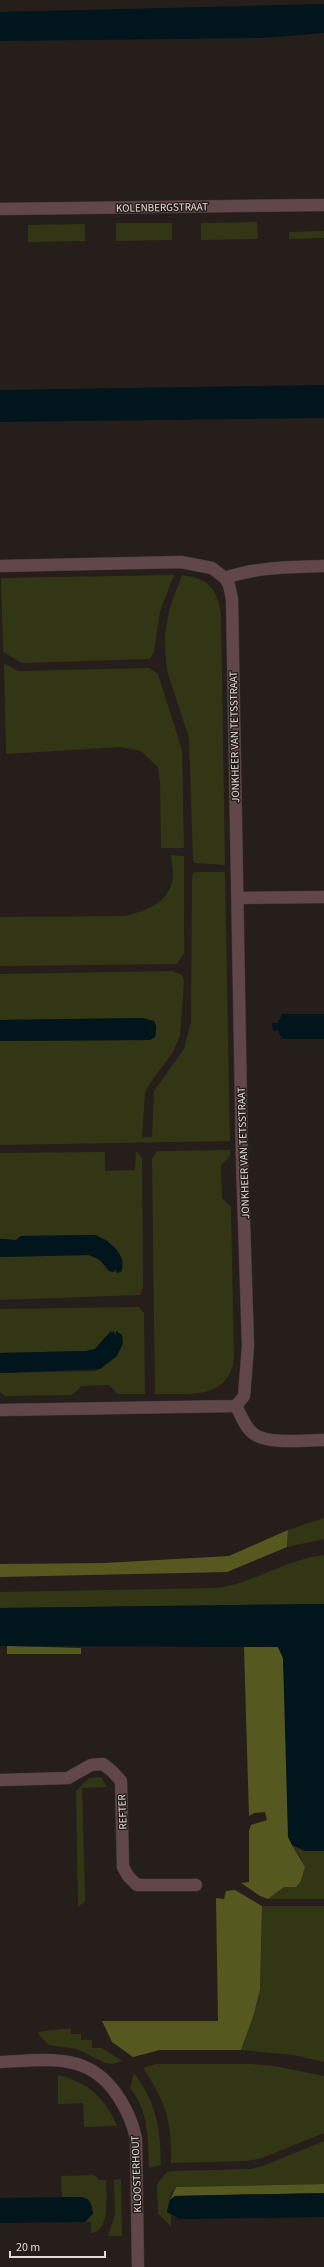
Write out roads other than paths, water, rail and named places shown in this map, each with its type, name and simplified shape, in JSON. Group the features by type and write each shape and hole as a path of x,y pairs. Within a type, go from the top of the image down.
{"street":[{"name":"KOLENBERGSTRAAT","path":"0,209 324,205"},
{"path":"0,566 181,562 212,568 225,578 244,572 274,567 324,566"},
{"name":"JONKHEER VAN TETSSTRAAT","path":"225,578 229,585 232,599 242,1160 248,1346 244,1396 236,1406"},
{"path":"238,898 324,897"},
{"path":"0,1410 236,1406 246,1426 254,1435 268,1440 324,1440"},
{"name":"REFTER","path":"0,1780 68,1778 91,1765 103,1764 112,1771 120,1781 123,1867 128,1876 137,1885 196,1885"},
{"name":"KLOOSTERHOUT","path":"0,2062 58,2061 78,2064 96,2073 123,2102 132,2122 136,2138 138,2267"}],"water":[{"path":"324,4 324,33 263,38 0,41 0,12"},
{"path":"324,385 324,418 0,422 0,390"},
{"path":"282,1014 324,1014 324,1039 282,1039 278,1030 273,1031 272,1023 278,1023"},
{"path":"142,1018 154,1021 156,1026 155,1037 150,1040 0,1041 0,1020"},
{"path":"95,1235 112,1245 120,1254 123,1266 121,1272 117,1273 116,1269 114,1272 109,1271 100,1260 89,1255 0,1257 0,1239 16,1240 21,1236"},
{"path":"111,1331 112,1334 113,1331 116,1335 116,1331 122,1335 123,1343 117,1356 100,1369 0,1373 0,1353 86,1351 95,1349"},
{"path":"324,1604 324,1851 305,1851 292,1845 288,1837 283,1658 278,1647 0,1646 0,1608"},
{"path":"324,2193 324,2217 180,2219 167,2212 170,2200 175,2196"},
{"path":"82,2197 87,2199 90,2203 93,2214 85,2222 0,2223 0,2198"}]}
